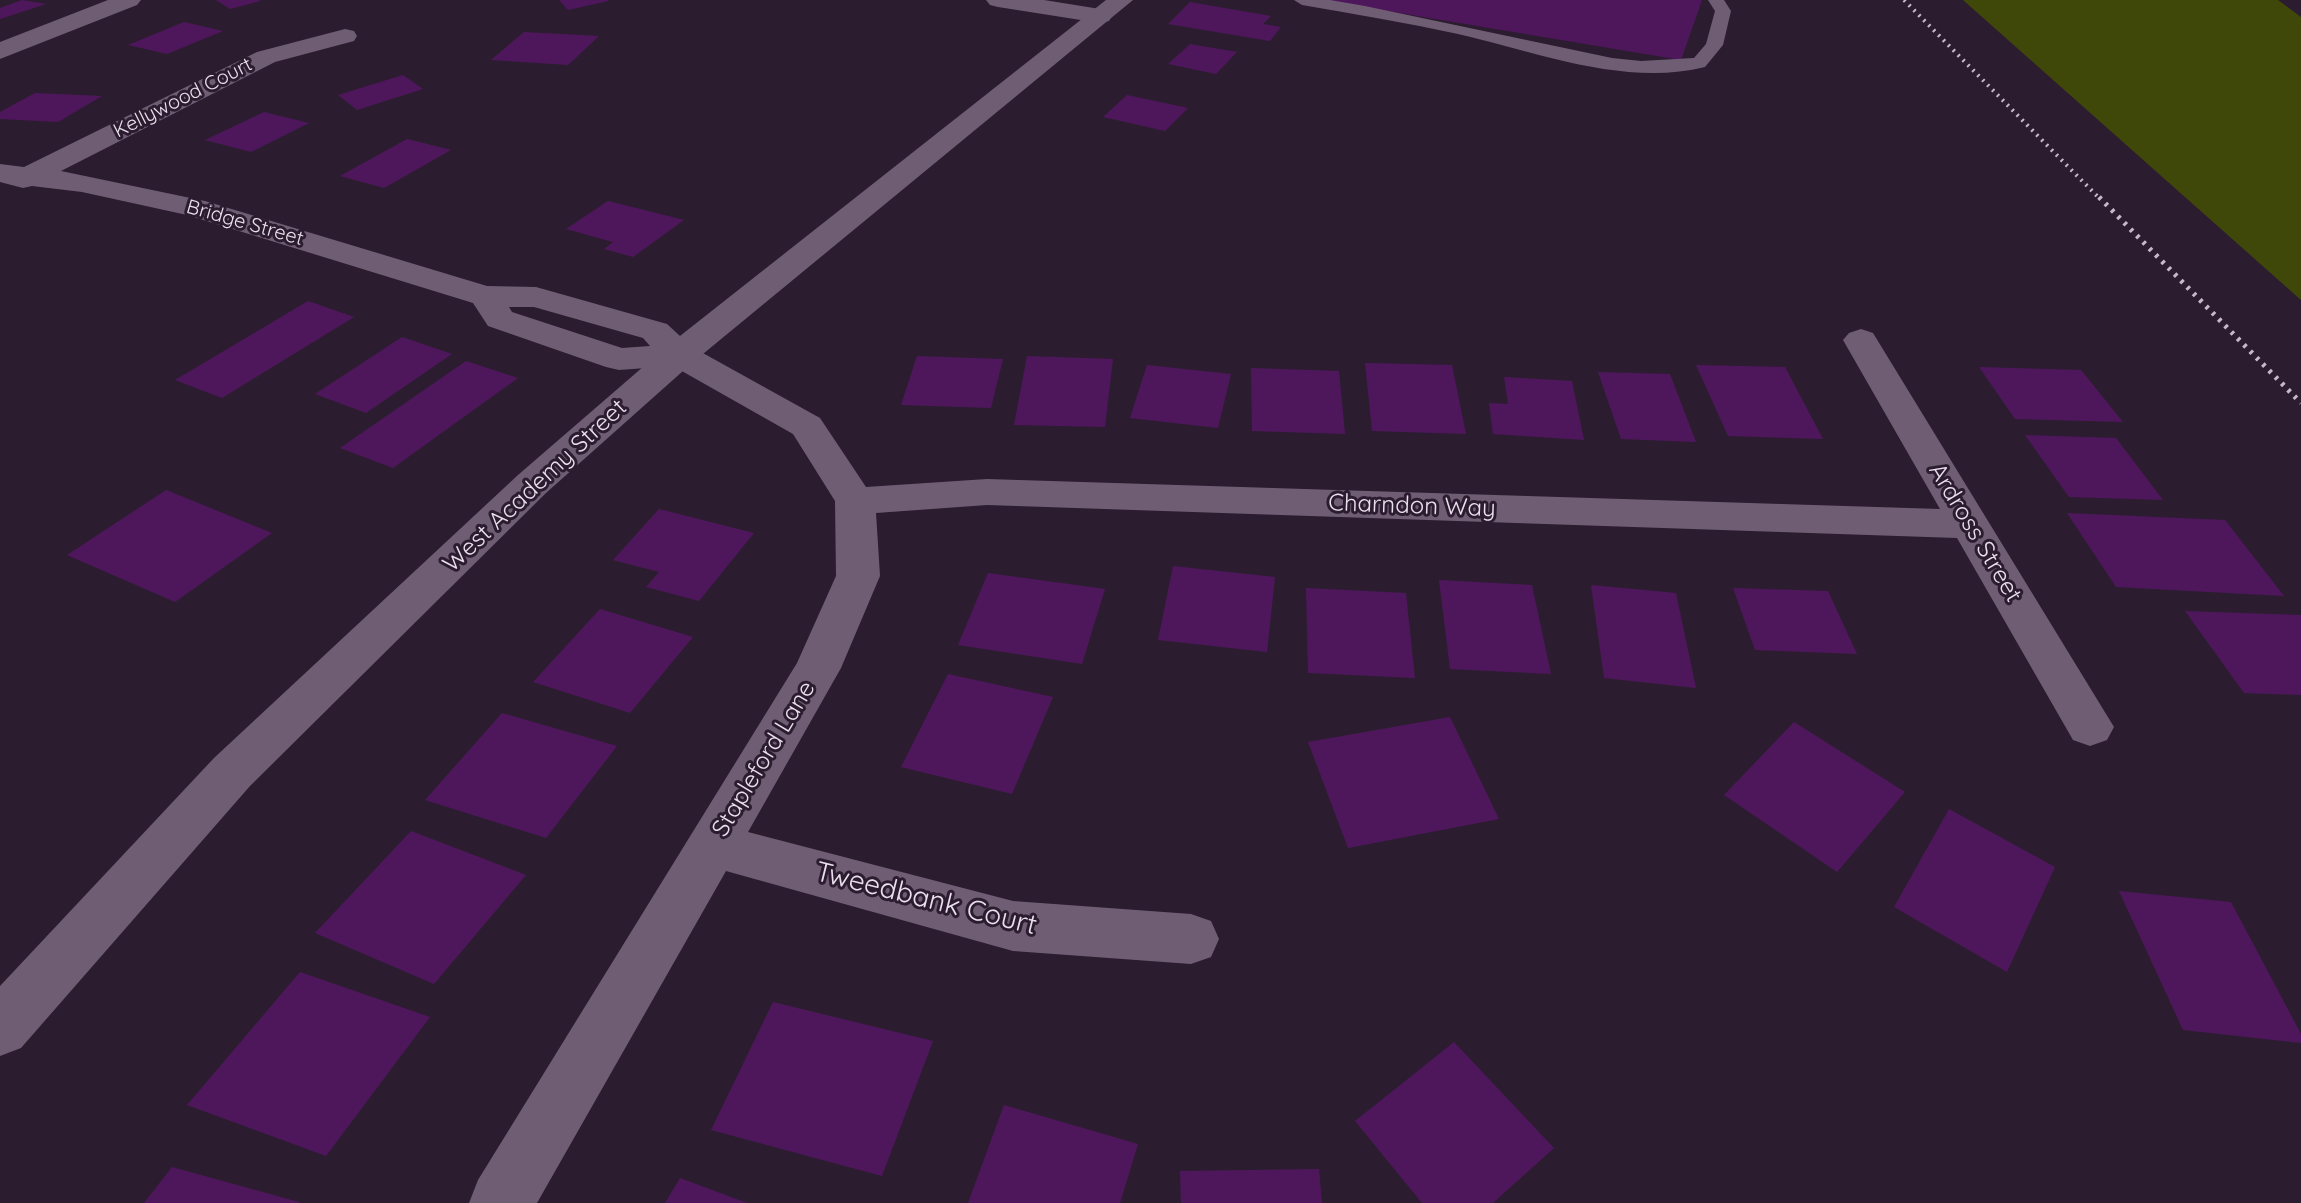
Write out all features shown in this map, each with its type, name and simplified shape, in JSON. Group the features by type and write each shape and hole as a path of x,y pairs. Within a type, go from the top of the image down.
{"street":[{"path":"0,51 129,0"},
{"path":"998,0 1111,8"},
{"name":"West Academy Street","path":"0,1028 77,939 232,772 532,484 679,355 1111,8"},
{"name":"Kellywood Court","path":"9,180 266,57 345,36"},
{"name":"Bridge Street","path":"9,180 82,183 194,207 485,296 500,319 619,359 679,355"},
{"name":"Ardross Street","path":"1861,340 2090,727"},
{"path":"679,355 807,426 855,501"},
{"name":"Charndon Way","path":"855,501 987,492 1969,524"},
{"name":"Stapleford Lane","path":"501,1203 818,668 858,576 855,501"},
{"name":"Tweedbank Court","path":"712,845 1013,926 1191,939"}],"lane":[{"path":"1302,0 1413,19 1618,66 1674,68 1699,63 1714,45 1723,11 1716,0"}],"green space":[{"path":"1963,0 2278,0 2301,17 2301,300"}],"building":[{"path":"22,0 46,4 0,19 0,8"},
{"path":"216,0 260,0 260,1 230,9"},
{"path":"559,0 608,0 608,1 568,10"},
{"path":"1322,0 1702,0 1681,60"},
{"path":"1190,2 1271,16 1263,24 1281,27 1270,41 1168,24"},
{"path":"184,22 223,31 167,54 128,45"},
{"path":"524,32 599,36 568,65 491,60"},
{"path":"1190,44 1237,52 1216,74 1168,64"},
{"path":"403,75 423,89 357,110 338,95"},
{"path":"35,93 102,96 58,122 0,119 0,112"},
{"path":"1127,95 1188,108 1165,131 1103,117"},
{"path":"264,112 309,123 251,152 205,140"},
{"path":"407,139 451,150 384,188 340,176"},
{"path":"608,201 684,220 633,257 604,249 613,242 566,229"},
{"path":"308,301 354,317 222,398 175,380"},
{"path":"402,337 452,354 366,413 315,394"},
{"path":"917,356 1003,359 991,408 901,405"},
{"path":"1027,356 1113,359 1105,427 1014,425"},
{"path":"466,361 518,378 393,468 340,448"},
{"path":"1365,363 1452,365 1466,434 1372,431"},
{"path":"1147,365 1231,374 1218,428 1130,418"},
{"path":"1696,365 1785,367 1823,439 1728,436"},
{"path":"1979,367 2081,370 2123,422 2015,419"},
{"path":"1251,368 1339,371 1345,434 1252,431"},
{"path":"1598,372 1670,374 1696,442 1621,439"},
{"path":"1504,377 1572,381 1584,440 1493,434 1489,403 1508,404"},
{"path":"2025,435 2116,438 2163,500 2069,497"},
{"path":"166,490 272,533 175,602 67,555"},
{"path":"659,509 754,533 699,601 646,587 659,572 613,560"},
{"path":"2067,513 2225,520 2284,596 2116,587"},
{"path":"1173,566 1275,577 1267,652 1158,640"},
{"path":"988,573 1105,589 1082,664 958,645"},
{"path":"1439,580 1532,585 1551,674 1450,669"},
{"path":"1591,585 1676,593 1696,688 1604,678"},
{"path":"1306,588 1406,593 1415,678 1308,673"},
{"path":"1733,588 1828,591 1857,654 1755,650"},
{"path":"600,609 693,637 630,713 533,682"},
{"path":"2185,611 2301,615 2301,695 2244,693"},
{"path":"948,674 1053,697 1012,794 901,767"},
{"path":"502,713 617,746 546,838 425,800"},
{"path":"1450,717 1499,819 1348,848 1308,742"},
{"path":"1794,722 1905,792 1837,872 1724,795"},
{"path":"1949,809 2055,867 2007,972 1894,907"},
{"path":"411,831 526,875 434,984 315,933"},
{"path":"2119,891 2231,902 2301,1034 2301,1043 2183,1030"},
{"path":"300,972 430,1017 326,1156 187,1105"},
{"path":"773,1002 933,1041 882,1176 711,1130"},
{"path":"1454,1042 1554,1148 1493,1203 1422,1203 1355,1121"},
{"path":"1004,1105 1138,1144 1120,1203 968,1203"},
{"path":"172,1167 299,1202 299,1203 144,1203"},
{"path":"1319,1169 1322,1203 1181,1203 1180,1171"},
{"path":"680,1178 747,1203 665,1203"}],"railway":[{"path":"1904,0 2100,199"},
{"path":"2099,197 2301,403"}]}
